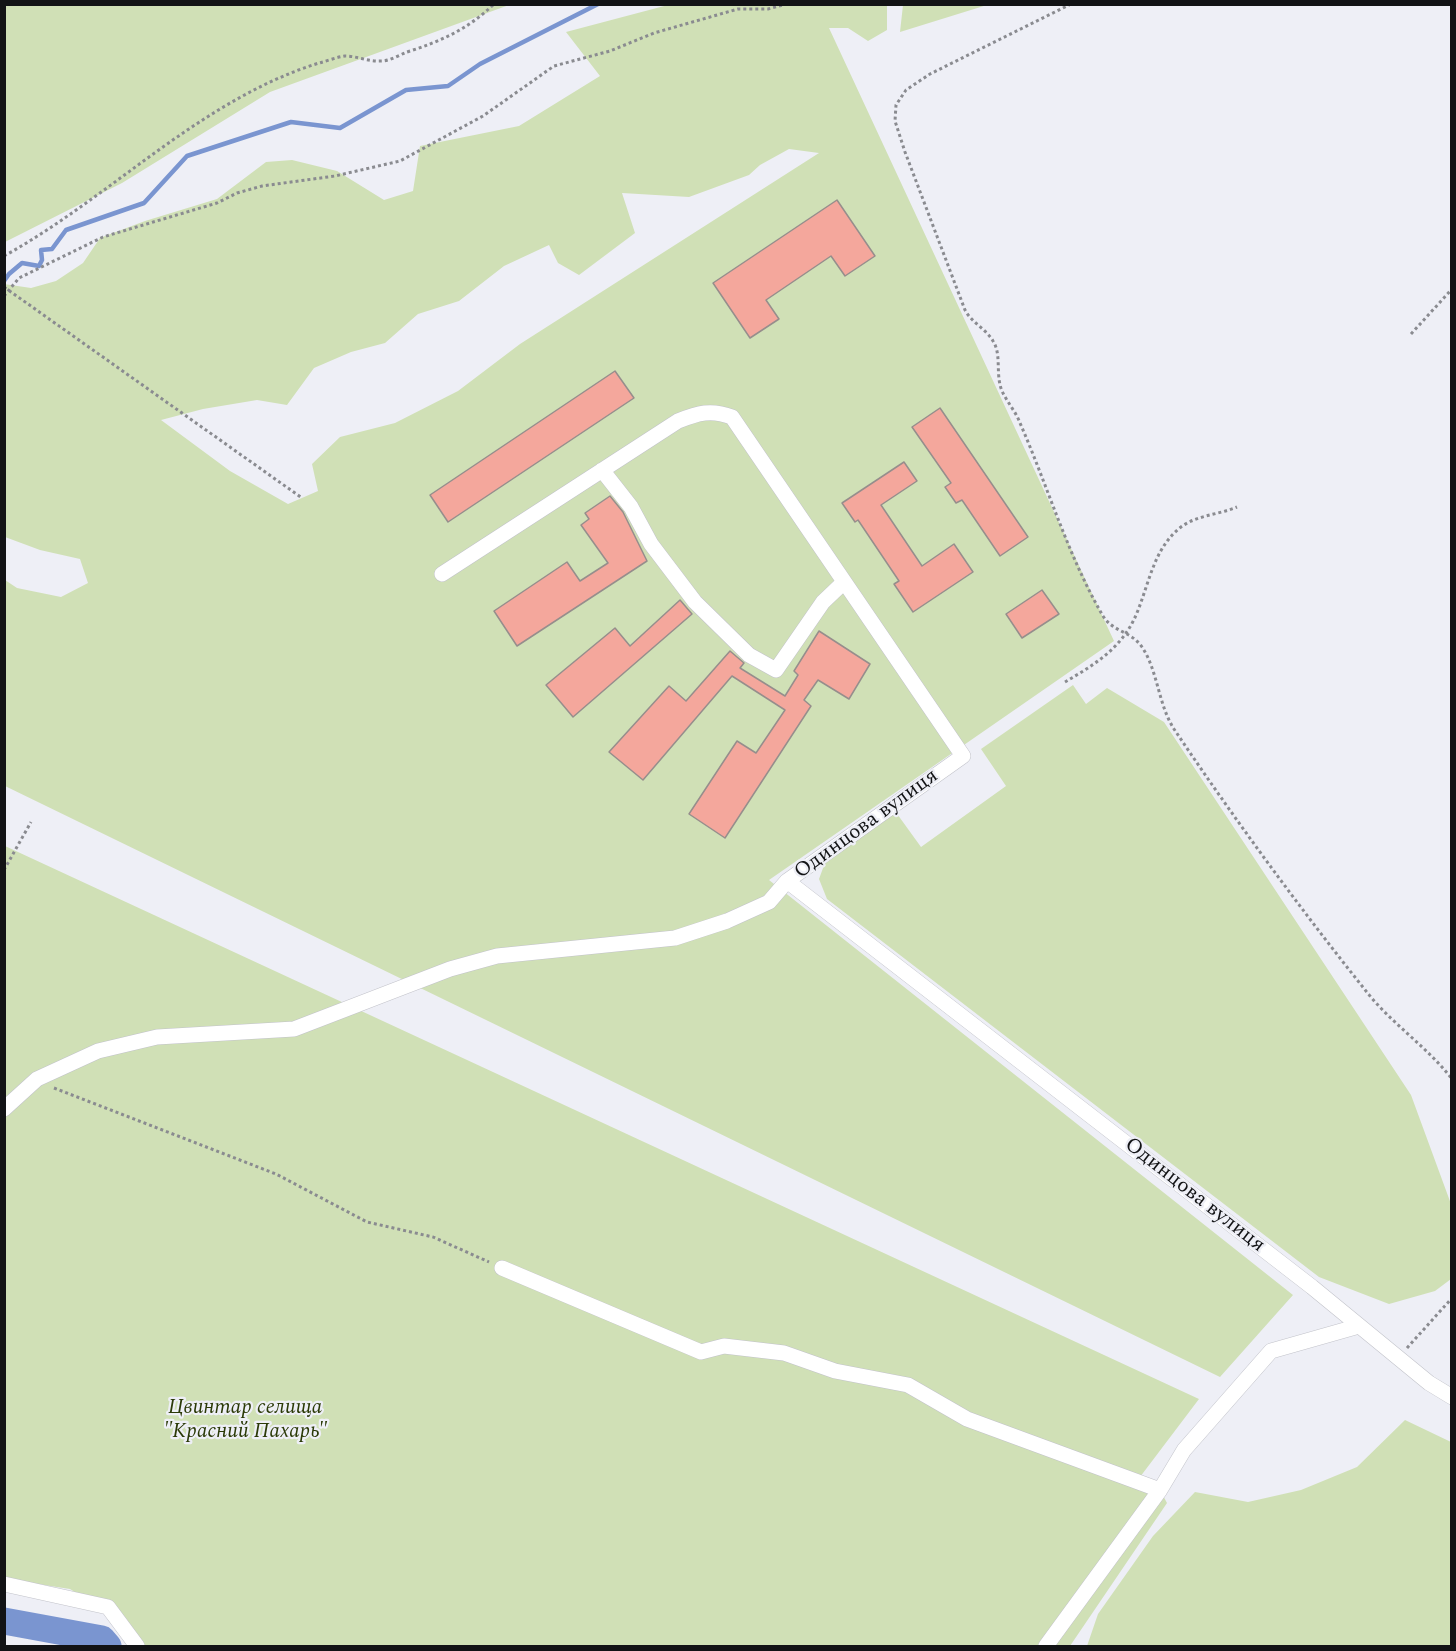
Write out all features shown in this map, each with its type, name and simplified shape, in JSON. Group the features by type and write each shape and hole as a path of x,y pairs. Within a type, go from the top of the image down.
{"street":[{"name":"Одинцова вулиця","path":"442,574 678,421 698,413 717,411 732,417 963,756 787,881 1429,1383 1452,1396"},
{"path":"602,470 631,507 651,544 695,602 749,655 776,670 823,602 844,582"},
{"path":"4,1109 38,1079 99,1051 157,1037 294,1029 450,969 497,956 675,938 727,921 769,902 787,881"},
{"path":"502,1268 701,1352 723,1346 784,1353 835,1371 908,1385 967,1419 1160,1490"},
{"path":"1046,1647 1160,1490 1184,1450 1271,1351 1359,1326"},
{"path":"4,1584 108,1607 137,1647"}],"path":[{"path":"4,256 61,219 145,157 229,105 274,81 345,56 382,61 437,43 459,33 494,4"},
{"path":"4,296 19,278 103,237 217,203 237,193 300,179 335,176 400,161 483,116 554,66 610,51 654,33 738,9 768,9 787,4"},
{"path":"1071,4 930,74 906,90 896,105 895,121 965,310 971,321 993,340 998,355 997,373 1002,391 1019,420 1086,583 1110,625 1127,632 1141,645 1154,670 1172,726 1283,884 1390,1020 1440,1064 1452,1079"},
{"path":"5,287 302,498"},
{"path":"1411,334 1452,289"},
{"path":"1065,682 1089,668 1127,632 1162,548 1180,528 1196,518 1219,514 1237,507"},
{"path":"4,870 31,822"},
{"path":"38,1079 70,1096 276,1174 367,1222 433,1237 502,1268"},
{"path":"1398,1358 1452,1298"}],"green space":[{"path":"5,4 509,5 270,92 122,183 5,242"},
{"path":"903,4 987,5 900,32"},
{"path":"668,5 887,5 887,30 868,41 848,28 829,28 1114,641 769,880 1293,1295 1220,1377 5,786 5,580 17,588 61,597 88,583 80,559 40,550 5,537 4,284 31,288 56,281 83,263 100,238 145,221 217,199 266,162 292,160 337,171 384,200 413,191 420,146 519,126 600,76 566,32","holes":["789,149 819,153 520,344 458,391 395,423 340,437 312,464 318,491 288,504 230,471 161,420 203,409 257,400 287,405 314,368 351,352 385,343 418,314 459,301 504,266 549,245 558,263 579,275 635,233 622,193 689,197 749,175 760,165"]},
{"path":"1073,685 1086,704 1107,688 1164,722 1411,1095 1451,1204 1451,1279 1435,1291 1389,1304 1319,1277 827,899 819,879 826,860 895,811 921,847 1006,786 981,749"},
{"name":"Цвинтар селища \"Красний Пахарь\"","path":"5,846 1199,1399 1137,1481 1160,1490 1167,1503 1070,1646 139,1646 114,1617 70,1589 5,1579"},
{"path":"1405,1420 1451,1442 1451,1646 1087,1646 1098,1614 1153,1536 1195,1492 1248,1502 1301,1490 1357,1467"}],"building":[{"path":"837,200 875,256 845,276 831,256 766,300 779,319 750,338 713,283"},
{"path":"615,371 634,398 448,522 430,495"},
{"path":"940,408 1028,537 1000,556 962,500 956,503 945,487 951,483 912,427"},
{"path":"904,462 917,481 881,505 922,566 954,544 973,572 913,612 894,584 899,581 858,520 855,522 842,503"},
{"path":"610,496 623,512 647,561 517,646 494,611 567,562 580,581 608,563 581,525 589,519 585,513"},
{"path":"1042,590 1059,614 1022,638 1006,614"},
{"path":"680,600 692,614 573,717 546,685 615,628 630,646"},
{"path":"819,631 870,664 849,699 818,680 804,700 811,706 725,838 689,814 737,741 756,753 785,710 732,676 643,780 609,752 669,686 686,701 730,651 744,663 740,668 785,696 798,675 794,671"}],"waterway":[{"path":"4,281 22,263 39,266 42,260 41,250 52,249 66,230 144,203 187,156 291,122 340,128 406,90 448,86 480,64 598,4"},
{"path":"4,1621 102,1639 108,1646"}]}
